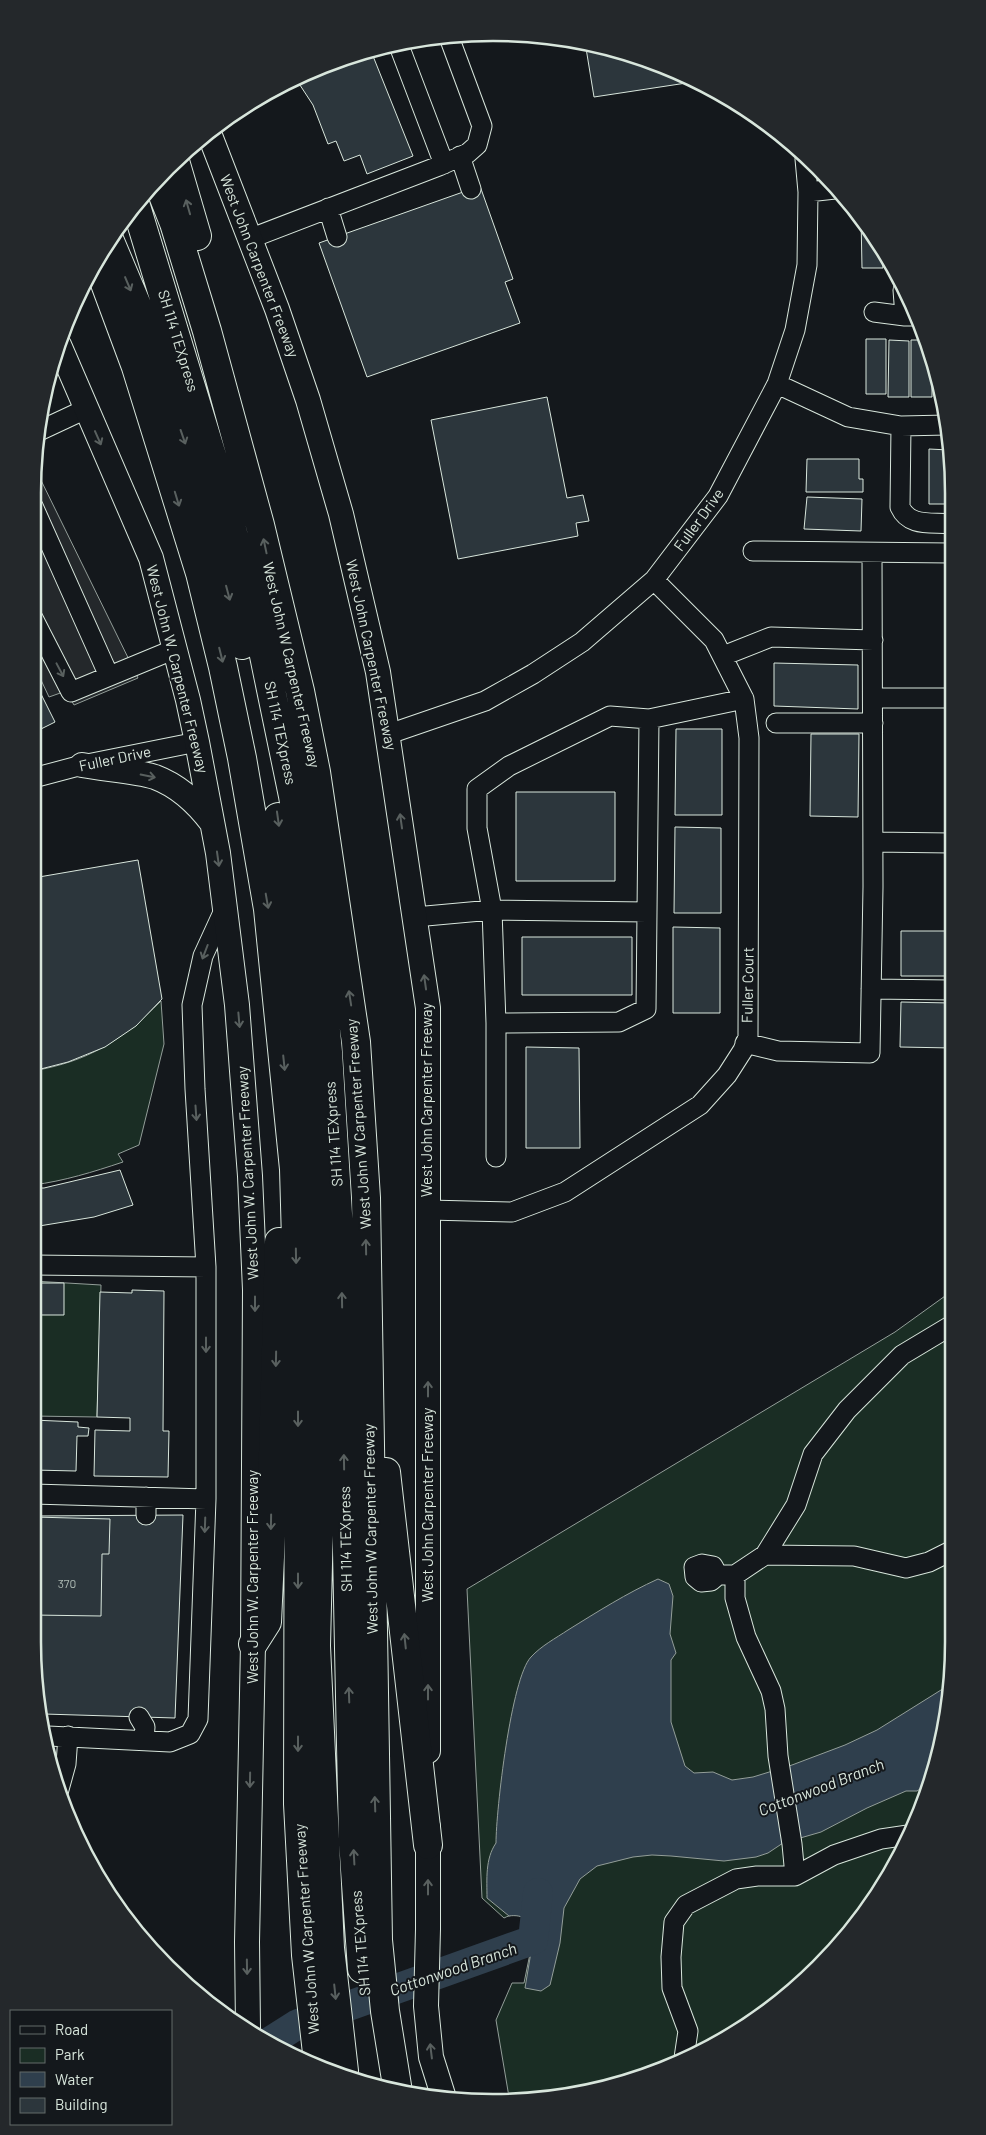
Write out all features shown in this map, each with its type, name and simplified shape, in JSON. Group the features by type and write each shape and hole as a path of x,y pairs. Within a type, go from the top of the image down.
{"highway":[{"path":"178,170 263,478 255,508"},
{"name":"West John W Carpenter Freeway","path":"160,188 180,241 255,508 300,691 312,754 356,1042 366,1198 368,1313 369,1940 377,2019 395,2083"},
{"name":"SH 114 TEXpress","path":"138,214 220,482 262,646 293,796 317,935 328,1052 341,1262 351,1762 369,1940"},
{"name":"SH 114 TEXpress","path":"113,249 144,322 199,486 244,650 275,800 295,937 316,1155 322,1399 316,1646 318,1952"},
{"name":"West John W Carpenter Freeway","path":"100,270 153,419 200,573 224,667 268,909 292,1137 298,1346 298,1804 318,1952 324,2046"},
{"path":"91,287 126,378 153,419"},
{"path":"253,1644 267,1622 280,1170 292,1137"},
{"path":"368,1313 428,1846"},
{"path":"377,2019 378,2078"},
{"path":"324,2046 340,2067"}],"main road":[{"name":"West John Carpenter Freeway","path":"211,140 276,309 308,400 342,514 378,672 389,734 428,1008 428,1929 426,2006 431,2057 442,2091"},
{"name":"West John W. Carpenter Freeway","path":"63,355 151,558 175,649 197,742 212,823 225,908 242,1054 255,1290 248,2021"},
{"path":"82,766 155,777 184,793 196,803 212,823"}],"street":[{"path":"249,239 452,160 468,153 477,145 482,126 451,43"},
{"path":"402,51 452,160 471,189"},
{"name":"Fuller Drive","path":"389,734 484,701 532,674 582,642 654,580 718,496 777,384 795,330 807,265 808,192 806,168"},
{"path":"808,192 828,190"},
{"path":"328,208 337,237"},
{"path":"874,312 908,316"},
{"path":"777,384 848,417 901,426 939,425"},
{"path":"46,427 86,409"},
{"path":"901,426 900,508 904,516 913,521 945,524"},
{"path":"41,526 109,676"},
{"path":"753,551 945,553"},
{"path":"745,1044 778,1051 870,1053 874,698 872,553"},
{"name":"Fuller Court","path":"428,1210 512,1212 565,1192 700,1105 727,1075 748,1037 750,738 744,699 714,640 654,580"},
{"path":"41,635 71,692 175,649"},
{"path":"723,656 771,638 873,640"},
{"path":"874,698 945,698"},
{"path":"496,1157 496,1023 492,910 477,828 477,789 509,766 610,716 649,719 744,699"},
{"path":"496,1023 619,1022 646,1009 649,719"},
{"path":"776,724 873,724"},
{"name":"Fuller Drive","path":"41,776 197,742"},
{"path":"873,842 945,843"},
{"path":"51,1736 68,1736 145,1726 170,1742 190,1734 198,1719 206,1499 206,1267 192,1005 203,956 225,908"},
{"path":"415,917 492,910 647,912"},
{"path":"871,989 945,990"},
{"path":"41,1266 206,1267"},
{"path":"765,1555 796,1505 813,1454 847,1410 902,1355 945,1329"},
{"path":"41,1495 146,1506 206,1499"},
{"path":"795,1876 792,1844 778,1756 775,1709 771,1691 744,1629 726,1575 765,1555 854,1556 906,1568 929,1562 945,1554"},
{"path":"62,1777 66,1764 68,1736"},
{"path":"685,2051 688,2031 672,1988 671,1957 674,1922 686,1905 736,1879 757,1876 795,1876 834,1854 881,1839 901,1836"}],"green space":[{"path":"161,1001 164,1044 139,1145 118,1154 123,1162 78,1176 41,1184 41,1069 88,1055 118,1038"},
{"path":"41,1281 101,1285 97,1417 41,1416"},
{"path":"945,1296 944,1672 936,1730 929,1759 921,1787 898,1842 869,1893 833,1940 791,1982 744,2018 693,2047 638,2070 581,2085 552,2090 508,2093 496,2020 512,1983 524,1983 534,1934 530,1924 524,1917 515,1915 504,1918 482,1898 467,1589 895,1332"}],"shaded area":[{"path":"41,481 138,678 74,705 66,691 49,697 41,680"}],"water":[{"path":"658,1579 669,1584 673,1596 670,1634 676,1653 671,1660 671,1722 685,1766 694,1773 713,1772 732,1780 753,1777 792,1765 845,1745 877,1730 942,1689 929,1759 921,1787 917,1791 906,1791 867,1808 821,1832 783,1843 768,1853 756,1857 724,1861 652,1855 633,1857 597,1866 580,1879 564,1908 560,1943 550,1985 541,1991 525,1988 534,1934 532,1925 522,1917 509,1916 487,1898 488,1862 496,1843 506,1746 517,1690 524,1670 531,1657 539,1649 635,1590"}],"building":[{"path":"587,51 638,65 683,84 594,97"},
{"path":"374,58 413,156 367,174 360,155 344,161 336,141 328,144 313,105 300,85 348,65"},
{"path":"480,186 513,279 505,282 520,323 367,377 319,243"},
{"path":"861,232 883,268 862,268"},
{"path":"866,339 886,339 886,394 866,394"},
{"path":"889,340 909,341 909,397 888,397"},
{"path":"911,340 918,340 929,376 932,397 911,397"},
{"path":"547,397 567,498 583,495 589,521 576,523 578,536 458,559 431,420"},
{"path":"929,449 943,450 945,504 929,504"},
{"path":"807,459 859,459 859,479 863,479 863,492 806,492"},
{"path":"807,497 862,499 861,531 804,529"},
{"path":"774,663 858,665 858,709 774,706"},
{"path":"41,694 55,722 41,729"},
{"path":"676,729 722,729 722,815 675,815"},
{"path":"811,734 859,734 858,817 810,816"},
{"path":"516,792 615,792 615,881 516,881"},
{"path":"675,827 721,828 721,913 674,913"},
{"path":"138,860 162,999 136,1026 105,1047 68,1062 41,1069 41,877"},
{"path":"673,927 720,928 720,1013 673,1013"},
{"path":"901,931 945,931 945,976 901,976"},
{"path":"522,937 632,937 632,995 522,995"},
{"path":"901,1002 945,1003 945,1048 900,1047"},
{"path":"526,1047 579,1048 580,1148 526,1148"},
{"path":"120,1170 133,1205 94,1217 41,1226 41,1188"},
{"path":"41,1283 64,1283 64,1315 41,1315"},
{"path":"132,1290 164,1291 163,1431 169,1431 168,1477 94,1476 95,1430 130,1431 130,1418 97,1417 100,1292 132,1293"},
{"path":"41,1420 78,1422 78,1427 89,1428 88,1436 77,1436 76,1471 41,1470"},
{"path":"183,1515 175,1718 47,1714 42,1672 41,1642 41,1516"},
{"path":"41,1517 110,1519 109,1554 102,1554 101,1616 41,1615"}],"waterway":[{"name":"Cottonwood Branch","path":"276,2038 298,2024 533,1940 538,1893"}]}
